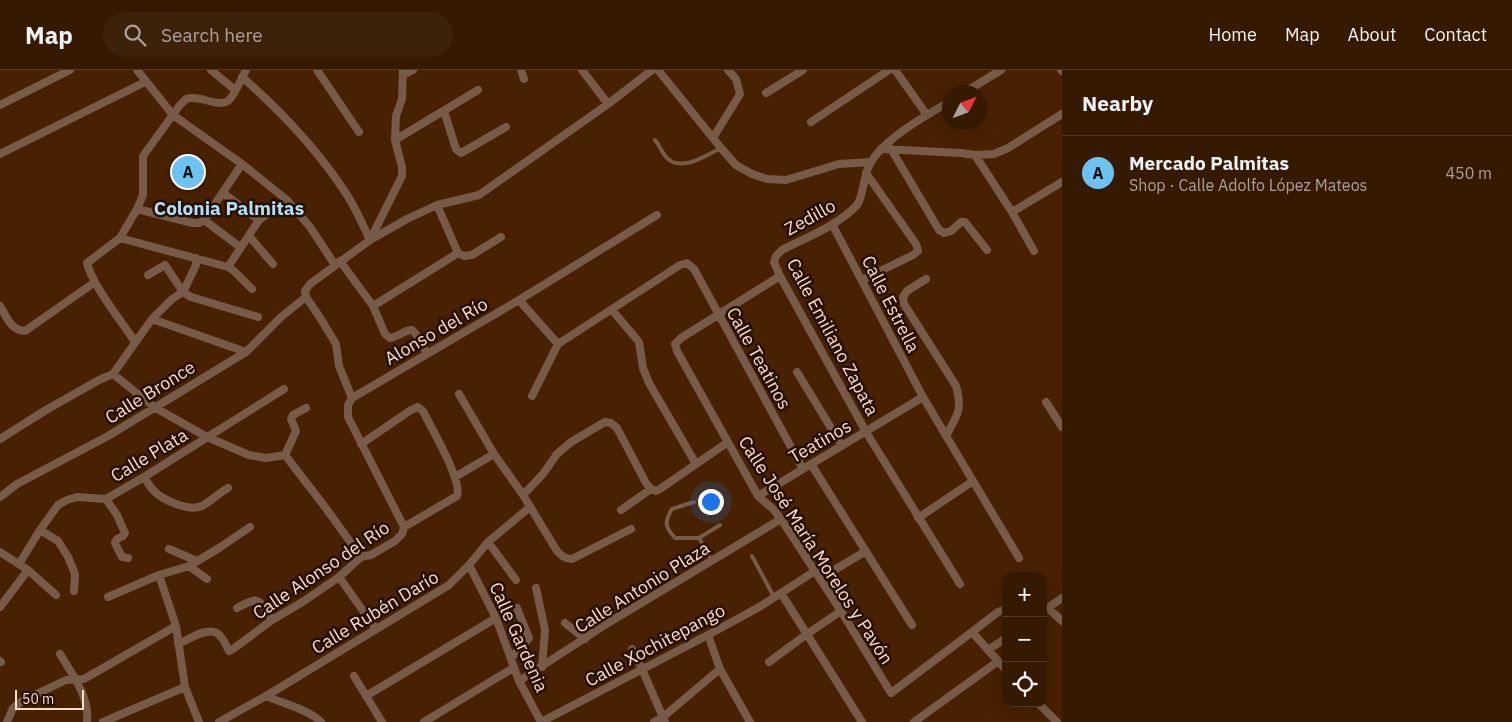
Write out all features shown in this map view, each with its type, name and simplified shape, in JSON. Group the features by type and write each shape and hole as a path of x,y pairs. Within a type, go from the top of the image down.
{"street":[{"path":"0,105 70,70"},
{"path":"136,70 173,115 242,164 287,200 373,306 385,334 390,338 396,338 412,330 427,354"},
{"path":"211,70 235,90"},
{"path":"317,70 359,132"},
{"path":"370,240 402,176 402,167 395,140 396,116 402,99 403,72 413,70"},
{"path":"521,70 524,79"},
{"path":"582,70 608,104"},
{"name":"Calle Bronce","path":"0,497 17,484 108,436 154,406 246,352 281,317 306,297 305,291 310,284 370,240 437,205 479,195 608,104 652,70"},
{"path":"658,70 720,148 736,165 752,174 767,179 786,180 839,164 870,162"},
{"path":"713,138 740,94 736,79 728,70"},
{"path":"766,94 803,70"},
{"path":"811,122 889,70"},
{"path":"895,70 927,115"},
{"path":"976,85 1001,70"},
{"path":"135,342 95,282 87,263 120,238 143,195 144,156 180,105 186,100 194,98 227,102 244,74 307,140 348,196 370,240"},
{"path":"0,154 145,82"},
{"path":"395,140 478,90"},
{"name":"Zedillo","path":"776,256 782,250 832,224 850,212 858,203 870,162 881,149 927,115 942,107"},
{"path":"444,111 456,149 461,153 506,127"},
{"path":"881,149 975,155 994,154 1008,148 1062,114"},
{"path":"890,149 939,230 944,233 951,231 961,222 965,222 987,250"},
{"path":"975,155 1012,212 1034,251"},
{"path":"137,209 193,223 202,221 242,164"},
{"path":"862,280 918,251 916,244 866,172"},
{"path":"1012,212 1062,182"},
{"path":"223,193 259,220"},
{"path":"228,267 259,220 287,200"},
{"path":"437,205 458,253 464,256 472,255 501,237"},
{"name":"Alonso del Río","path":"352,398 519,300 657,215"},
{"path":"202,221 240,247"},
{"name":"Calle Estrella","path":"832,224 922,397 1020,558"},
{"path":"249,236 273,264"},
{"path":"120,238 228,267 252,289"},
{"path":"373,306 458,253"},
{"name":"Calle Emiliano Zapata","path":"776,256 774,262 780,276 866,432 960,584"},
{"path":"0,439 46,410 113,374 152,319 172,299 183,292 196,265 196,258"},
{"name":"Calle Teatinos","path":"612,310 680,265 687,263 694,269 803,469"},
{"path":"148,275 165,265 183,292 191,297 258,318"},
{"path":"718,315 780,276"},
{"path":"926,279 907,291 903,297 904,304 956,386 960,401 958,414 946,436"},
{"path":"0,306 12,326 17,330 25,330 95,282"},
{"path":"306,297 336,344 339,366 352,398 348,405 348,417 404,527"},
{"path":"519,300 558,344"},
{"path":"532,396 558,344 612,310 639,342 642,368 649,384 696,464"},
{"name":"Calle José María Morelos y Pavón","path":"718,315 681,338 675,344 677,350 758,496 774,509 781,519 841,611 891,693 972,632"},
{"path":"152,319 246,352"},
{"path":"797,372 842,446"},
{"path":"113,374 154,406 208,437 249,455 266,458 285,455"},
{"name":"Calle Plata","path":"19,564 40,530 58,506 67,500 77,497 106,499 284,389"},
{"path":"459,394 494,454 523,495 557,550 567,559 579,556 630,528"},
{"name":"Teatinos","path":"758,496 922,397"},
{"path":"1046,402 1062,427"},
{"path":"361,444 418,406 423,411 455,477 494,454"},
{"path":"285,455 296,431 291,419 293,415 306,408"},
{"path":"523,495 543,474 557,454 571,442 605,422 611,423 616,428 646,483 651,489 656,491 728,442"},
{"path":"285,455 325,506 361,557"},
{"path":"811,464 912,625"},
{"path":"144,477 152,490 162,498 194,508 202,506 228,488"},
{"name":"Calle Alonso del Río","path":"178,644 208,631 215,631 221,636 229,651 233,650 272,620 339,577 361,557 371,555 395,541 402,534 404,527 457,496 459,492 455,477"},
{"path":"918,518 973,481"},
{"path":"621,510 651,489"},
{"path":"106,499 117,515 125,532 115,543 122,557 128,558"},
{"name":"Calle Rubén Darío","path":"220,722 234,718 266,696 449,585 488,542 530,507"},
{"name":"Calle Antonio Plaza","path":"519,681 608,623 781,519"},
{"path":"108,597 159,575 189,566 220,548 250,527"},
{"path":"40,530 58,541 68,557 75,574 74,592"},
{"path":"488,542 516,580"},
{"path":"169,549 197,561"},
{"path":"836,570 866,551"},
{"path":"0,552 28,570 56,595"},
{"name":"Calle Gardenia","path":"469,565 496,618 519,681 541,722"},
{"path":"189,566 207,579"},
{"path":"0,607 28,570"},
{"name":"Calle Xochitepango","path":"541,722 708,635 777,595 815,570"},
{"path":"159,575 176,626 185,687 199,722"},
{"path":"339,577 376,629"},
{"path":"536,588 544,630 542,667"},
{"path":"777,595 807,634 862,722"},
{"path":"1047,609 1062,598"},
{"path":"237,608 256,599 260,601 272,620"},
{"path":"511,658 530,638 517,608"},
{"path":"1002,610 972,632 1002,666"},
{"path":"769,662 841,611"},
{"path":"1047,611 1062,621"},
{"path":"366,696 496,618"},
{"path":"565,623 585,639"},
{"path":"6,722 13,708 22,701 66,680 84,679 176,626"},
{"path":"708,635 720,669 750,722"},
{"path":"988,650 1002,641"},
{"path":"632,649 664,719"},
{"path":"60,654 76,679 85,702 88,714 87,722"},
{"path":"914,722 998,662"},
{"path":"424,722 514,668"},
{"path":"654,722 664,719 720,669"},
{"path":"354,676 382,722"},
{"path":"103,722 185,687"},
{"path":"266,696 303,711 321,722"},
{"path":"1042,707 1057,722"}],"lane":[{"path":"655,140 666,158 673,162 688,164 700,160 720,148"},
{"path":"694,502 672,509 667,518 668,529 675,538 700,538 720,525"},
{"path":"700,538 712,561"},
{"path":"752,556 777,595"}],"place":[{"name":"Mercado Palmitas","path":"188,172"}],"district":[{"name":"Colonia Palmitas","path":"229,208"}]}
